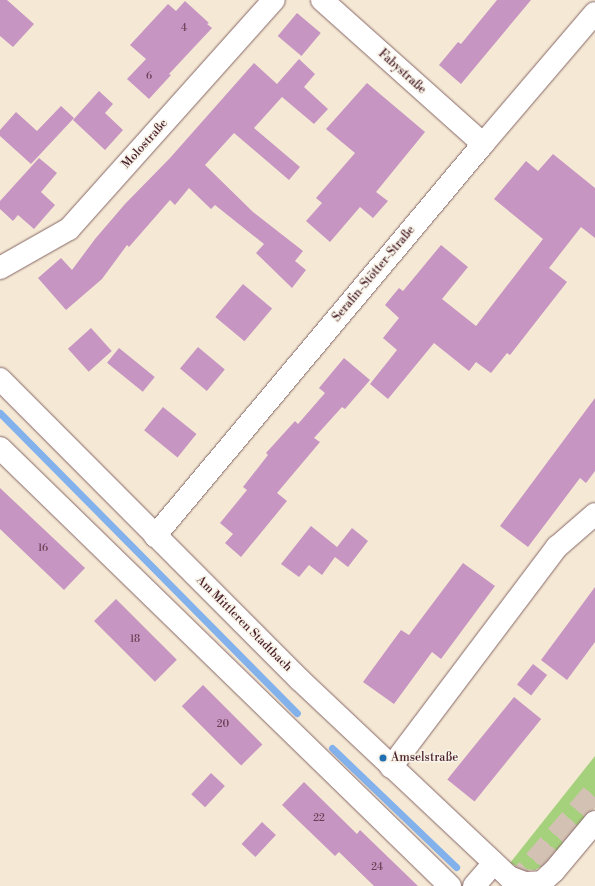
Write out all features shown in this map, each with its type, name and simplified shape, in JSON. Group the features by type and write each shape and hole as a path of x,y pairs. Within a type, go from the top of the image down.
{"street":[{"name":"Molostraße","path":"0,268 70,229 274,0"},
{"name":"Fabystraße","path":"322,0 483,144"},
{"name":"Serafin-Stötter-Straße","path":"155,536 483,144 595,13"},
{"name":"Am Mittleren Stadtbach","path":"0,379 309,690 509,877 524,883 542,882 554,871 595,822"},
{"path":"0,448 450,886"},
{"path":"391,767 557,547 595,514"},
{"path":"474,886 494,863"}],"green space":[{"path":"595,756 595,807 551,861 535,870 522,869 510,863"}],"building":[{"path":"0,0 7,0 34,24 13,47 0,36"},
{"path":"497,0 531,0 461,84 439,65 458,42 461,44"},
{"path":"185,1 209,23 207,24 212,28 169,74 171,75 149,99 127,79 146,59 130,45 168,4 176,11"},
{"path":"297,13 321,33 301,56 278,36"},
{"path":"299,59 315,74 304,87 328,109 314,124 282,97 254,128 300,167 289,180 234,133 205,165 253,212 303,251 295,261 306,270 292,288 256,253 264,244 215,205 211,209 189,188 175,205 170,200 129,247 127,245 102,279 66,310 38,278 61,258 72,270 95,239 125,204 170,158 254,63 277,84"},
{"path":"367,83 425,132 376,192 388,201 373,218 360,207 330,242 306,221 322,203 316,198 355,153 326,129"},
{"path":"99,91 113,104 105,113 123,130 105,150 73,120"},
{"path":"61,106 74,118 31,164 0,136 0,130 16,112 37,131"},
{"path":"553,154 595,188 595,238 581,227 549,268 567,282 510,355 507,353 491,373 476,362 469,371 434,343 388,399 370,384 397,350 383,338 399,318 385,305 399,288 403,291 441,245 468,267 442,299 476,326 543,239 494,199 526,161 538,171"},
{"path":"39,158 57,173 41,192 55,205 34,229 18,215 13,221 0,209 0,201"},
{"path":"243,284 272,308 244,341 215,317"},
{"path":"91,328 112,351 89,372 68,349"},
{"path":"198,347 225,369 207,391 180,368"},
{"path":"119,348 155,377 143,392 107,363"},
{"path":"344,358 370,380 345,409 342,407 314,438 320,442 277,493 287,501 241,557 225,543 233,534 220,523 247,490 243,487 268,455 266,453 295,421 298,424 325,393 319,388"},
{"path":"595,398 595,471 586,483 580,478 528,547 500,526"},
{"path":"163,407 196,434 178,457 144,430"},
{"path":"0,488 85,568 64,590 0,529"},
{"path":"311,526 337,547 352,528 368,541 348,567 335,557 322,575 309,565 299,577 281,564"},
{"path":"463,563 495,586 441,659 432,652 394,704 363,682 401,630 409,635"},
{"path":"595,587 595,642 567,680 541,660"},
{"path":"116,599 177,660 155,682 94,621"},
{"path":"533,664 547,675 531,696 517,684"},
{"path":"203,685 262,744 241,766 182,706"},
{"path":"514,697 541,719 474,801 447,779"},
{"path":"211,773 225,786 205,807 191,794"},
{"path":"304,782 357,834 360,830 418,886 374,886 339,852 335,856 282,805"},
{"path":"262,822 276,835 255,857 242,844"}],"waterway":[{"path":"0,413 297,713"},
{"path":"332,748 456,867"}],"tunnel":[{"path":"513,886 595,791"}],"place":[{"name":"Amselstraße","path":"383,758"}]}
